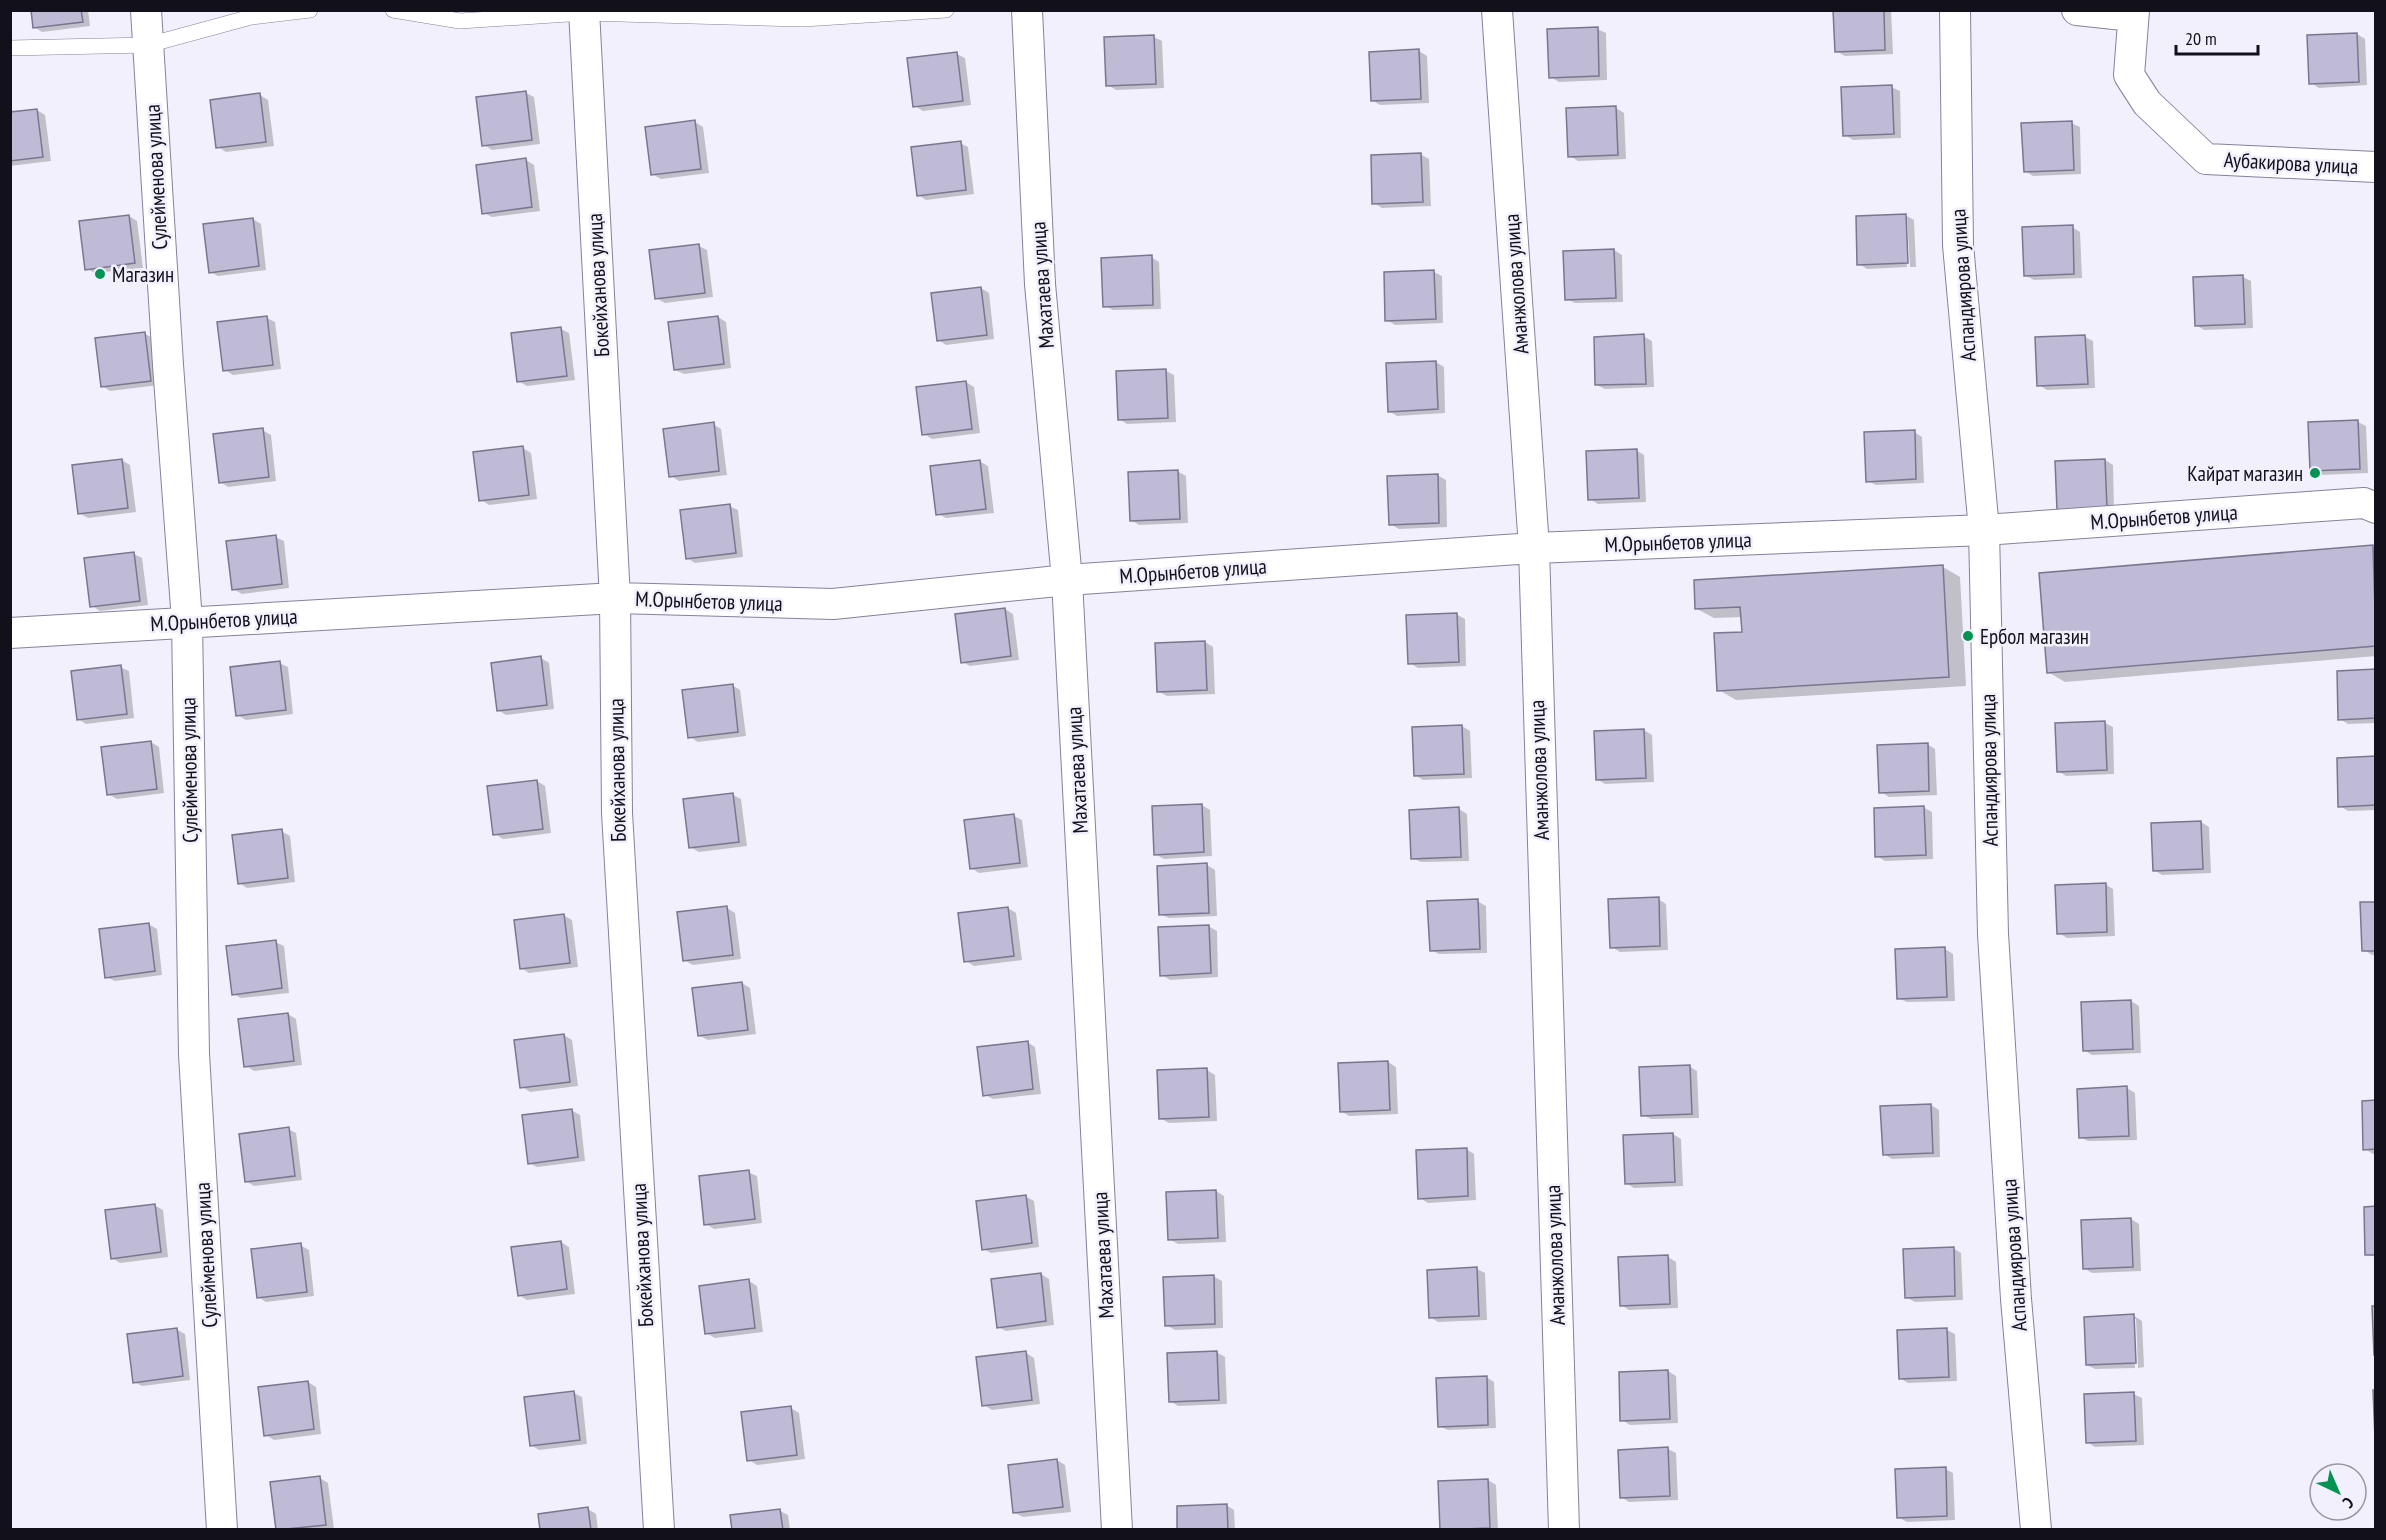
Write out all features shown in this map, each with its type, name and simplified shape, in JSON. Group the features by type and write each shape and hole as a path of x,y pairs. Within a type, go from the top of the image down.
{"street":[{"name":"Сулейменова улица","path":"146,10 187,621 194,1054 222,1530"},
{"name":"Махатаева улица","path":"1027,10 1040,284 1067,580 1117,1530"},
{"name":"Аманжолова улица","path":"1497,10 1534,548 1564,1530"},
{"name":"Аспандиярова улица","path":"1955,10 1958,245 1984,530 1993,934 2016,1299 2036,1530"},
{"path":"2078,10 2134,13"},
{"name":"Бокейханова улица","path":"584,12 615,598 617,813 659,1530"},
{"name":"Аубакирова улица","path":"2134,13 2129,75 2147,103 2206,159 2376,167"},
{"name":"М.Орынбетов улица","path":"10,633 615,598 833,604 1067,580 1534,548 1984,530 2364,503 2376,508"}],"lane":[{"path":"10,48 148,45 251,16 310,10"},
{"path":"393,10 460,21 584,12 803,19 946,10"}],"building":[{"path":"31,10 81,10 83,22 33,28"},
{"path":"1833,10 1884,10 1885,50 1835,52"},
{"path":"1598,27 1599,76 1549,78 1547,29"},
{"path":"2357,33 2359,82 2309,84 2307,35"},
{"path":"1154,35 1156,84 1106,86 1104,37"},
{"path":"1419,49 1421,99 1371,101 1369,52"},
{"path":"957,52 963,101 913,107 907,58"},
{"path":"1892,85 1894,134 1843,136 1841,87"},
{"path":"526,91 532,140 482,146 476,97"},
{"path":"260,93 266,142 216,148 210,100"},
{"path":"1616,106 1618,155 1568,157 1566,108"},
{"path":"37,109 43,157 10,161 10,112"},
{"path":"695,120 701,169 651,175 645,127"},
{"path":"2072,121 2074,170 2024,172 2021,123"},
{"path":"961,141 966,190 917,196 911,147"},
{"path":"1421,153 1423,202 1372,204 1371,155"},
{"path":"526,158 532,207 482,214 476,165"},
{"path":"1906,214 1908,263 1857,265 1856,216"},
{"path":"129,215 135,263 85,270 79,221"},
{"path":"253,218 259,266 209,273 203,224"},
{"path":"2073,225 2074,274 2024,276 2022,227"},
{"path":"699,244 705,293 655,299 649,250"},
{"path":"1614,249 1616,298 1565,300 1563,251"},
{"path":"1152,255 1153,305 1103,307 1101,258"},
{"path":"1434,270 1436,319 1385,321 1384,272"},
{"path":"2243,275 2245,324 2195,326 2193,277"},
{"path":"981,287 987,335 937,341 931,293"},
{"path":"267,316 273,365 223,371 217,322"},
{"path":"718,316 724,364 674,370 668,322"},
{"path":"561,327 567,376 517,382 511,333"},
{"path":"145,332 151,381 101,387 95,338"},
{"path":"1644,334 1646,384 1595,385 1594,337"},
{"path":"2085,335 2088,384 2037,386 2035,337"},
{"path":"1436,361 1438,409 1388,412 1386,363"},
{"path":"1166,369 1168,418 1118,420 1116,371"},
{"path":"966,381 972,429 922,435 916,387"},
{"path":"2358,420 2360,469 2310,471 2308,422"},
{"path":"714,422 719,471 669,477 663,429"},
{"path":"263,428 269,477 219,483 213,434"},
{"path":"1915,430 1916,479 1866,482 1864,432"},
{"path":"523,446 529,495 479,501 473,452"},
{"path":"1637,449 1639,498 1588,500 1586,451"},
{"path":"122,459 128,508 78,514 72,465"},
{"path":"2105,459 2107,508 2057,510 2055,461"},
{"path":"980,460 986,509 936,515 930,466"},
{"path":"1178,470 1180,519 1130,521 1128,472"},
{"path":"1438,474 1439,523 1389,525 1387,476"},
{"path":"730,504 736,553 686,559 680,510"},
{"path":"276,535 282,584 232,590 226,541"},
{"path":"2373,545 2376,646 2047,673 2039,573"},
{"path":"134,552 140,601 90,607 84,558"},
{"path":"1943,565 1949,677 1717,691 1714,633 1742,632 1740,607 1695,609 1694,580"},
{"path":"1005,608 1011,656 961,663 955,614"},
{"path":"1457,613 1459,662 1408,664 1406,615"},
{"path":"1205,641 1207,690 1157,692 1155,643"},
{"path":"541,656 547,705 497,711 491,663"},
{"path":"280,661 286,710 236,716 230,667"},
{"path":"121,665 127,714 77,720 71,671"},
{"path":"2376,669 2376,718 2338,720 2337,671"},
{"path":"733,684 738,732 688,738 682,690"},
{"path":"2105,721 2107,770 2057,772 2055,723"},
{"path":"1462,725 1464,774 1414,776 1412,727"},
{"path":"1644,729 1646,778 1596,780 1594,731"},
{"path":"151,741 157,789 107,795 101,747"},
{"path":"1928,743 1929,791 1879,793 1877,745"},
{"path":"2376,756 2376,805 2338,807 2337,758"},
{"path":"537,780 543,829 493,835 487,786"},
{"path":"733,793 739,842 689,848 683,799"},
{"path":"1202,804 1204,852 1154,855 1152,806"},
{"path":"1924,806 1926,855 1875,857 1874,808"},
{"path":"1459,807 1461,857 1411,859 1409,810"},
{"path":"1014,814 1020,863 970,869 964,820"},
{"path":"2201,821 2203,869 2153,871 2151,823"},
{"path":"282,829 288,878 238,884 232,835"},
{"path":"1207,863 1209,913 1159,915 1157,866"},
{"path":"2106,883 2107,932 2057,934 2055,885"},
{"path":"1659,897 1660,946 1610,948 1608,899"},
{"path":"1478,899 1480,949 1430,951 1427,901"},
{"path":"2360,902 2376,902 2376,951 2362,951"},
{"path":"727,906 733,955 683,961 677,912"},
{"path":"1008,907 1014,956 964,962 958,913"},
{"path":"564,914 570,963 520,969 514,920"},
{"path":"149,923 155,971 105,978 99,929"},
{"path":"1209,925 1211,973 1160,976 1158,927"},
{"path":"276,940 282,988 232,995 226,946"},
{"path":"1945,947 1947,997 1897,999 1895,949"},
{"path":"742,982 748,1030 698,1036 692,988"},
{"path":"2131,1000 2133,1049 2083,1051 2081,1002"},
{"path":"288,1013 294,1061 244,1067 238,1019"},
{"path":"564,1034 570,1082 520,1088 514,1040"},
{"path":"1028,1041 1033,1089 983,1096 977,1047"},
{"path":"1388,1061 1390,1110 1340,1112 1338,1063"},
{"path":"1690,1065 1692,1114 1641,1116 1639,1067"},
{"path":"1207,1068 1209,1117 1159,1119 1157,1070"},
{"path":"2127,1086 2129,1136 2079,1138 2077,1089"},
{"path":"2376,1100 2376,1149 2363,1150 2362,1101"},
{"path":"1931,1104 1933,1153 1883,1155 1880,1106"},
{"path":"572,1109 578,1157 528,1164 522,1115"},
{"path":"289,1127 295,1176 245,1182 239,1134"},
{"path":"1673,1133 1675,1182 1625,1184 1623,1135"},
{"path":"1467,1148 1468,1196 1418,1199 1416,1150"},
{"path":"749,1170 755,1219 704,1225 699,1176"},
{"path":"1216,1190 1218,1238 1168,1240 1166,1192"},
{"path":"1026,1195 1032,1243 982,1250 976,1201"},
{"path":"155,1204 161,1252 111,1259 105,1210"},
{"path":"2376,1206 2376,1255 2365,1255 2364,1207"},
{"path":"2131,1218 2133,1267 2083,1269 2081,1220"},
{"path":"561,1241 567,1289 518,1296 511,1247"},
{"path":"301,1243 307,1292 257,1298 251,1249"},
{"path":"1954,1247 1955,1296 1905,1298 1903,1249"},
{"path":"1668,1255 1670,1304 1620,1306 1618,1257"},
{"path":"1477,1267 1479,1316 1429,1318 1427,1270"},
{"path":"1041,1273 1046,1321 997,1328 991,1279"},
{"path":"1214,1275 1215,1324 1165,1326 1163,1277"},
{"path":"749,1279 755,1328 705,1334 699,1286"},
{"path":"2372,1306 2376,1306 2376,1355 2374,1355"},
{"path":"2134,1314 2136,1363 2086,1365 2084,1317"},
{"path":"177,1328 183,1376 133,1383 127,1334"},
{"path":"1947,1328 1949,1377 1899,1379 1897,1330"},
{"path":"1026,1351 1032,1400 982,1406 976,1357"},
{"path":"1217,1351 1219,1400 1169,1402 1167,1353"},
{"path":"1668,1370 1670,1419 1620,1421 1619,1372"},
{"path":"1487,1376 1488,1425 1438,1427 1436,1378"},
{"path":"308,1381 314,1429 264,1436 258,1387"},
{"path":"2373,1390 2376,1390 2376,1439 2375,1439"},
{"path":"574,1391 580,1440 530,1446 524,1397"},
{"path":"2134,1392 2136,1441 2086,1443 2084,1394"},
{"path":"791,1406 797,1455 747,1461 741,1412"},
{"path":"1668,1447 1670,1496 1620,1498 1618,1450"},
{"path":"1057,1459 1063,1507 1013,1513 1008,1465"},
{"path":"1946,1467 1947,1516 1897,1518 1895,1469"},
{"path":"320,1476 326,1525 276,1530 270,1482"},
{"path":"1488,1479 1490,1528 1440,1530 1438,1481"},
{"path":"1227,1504 1228,1530 1177,1530 1177,1506"},
{"path":"588,1507 591,1530 540,1530 538,1514"},
{"path":"780,1509 783,1530 732,1530 730,1515"}],"place":[{"name":"Магазин","path":"100,274"},
{"name":"Кайрат магазин","path":"2315,473"},
{"name":"Ербол магазин","path":"1968,636"}]}
